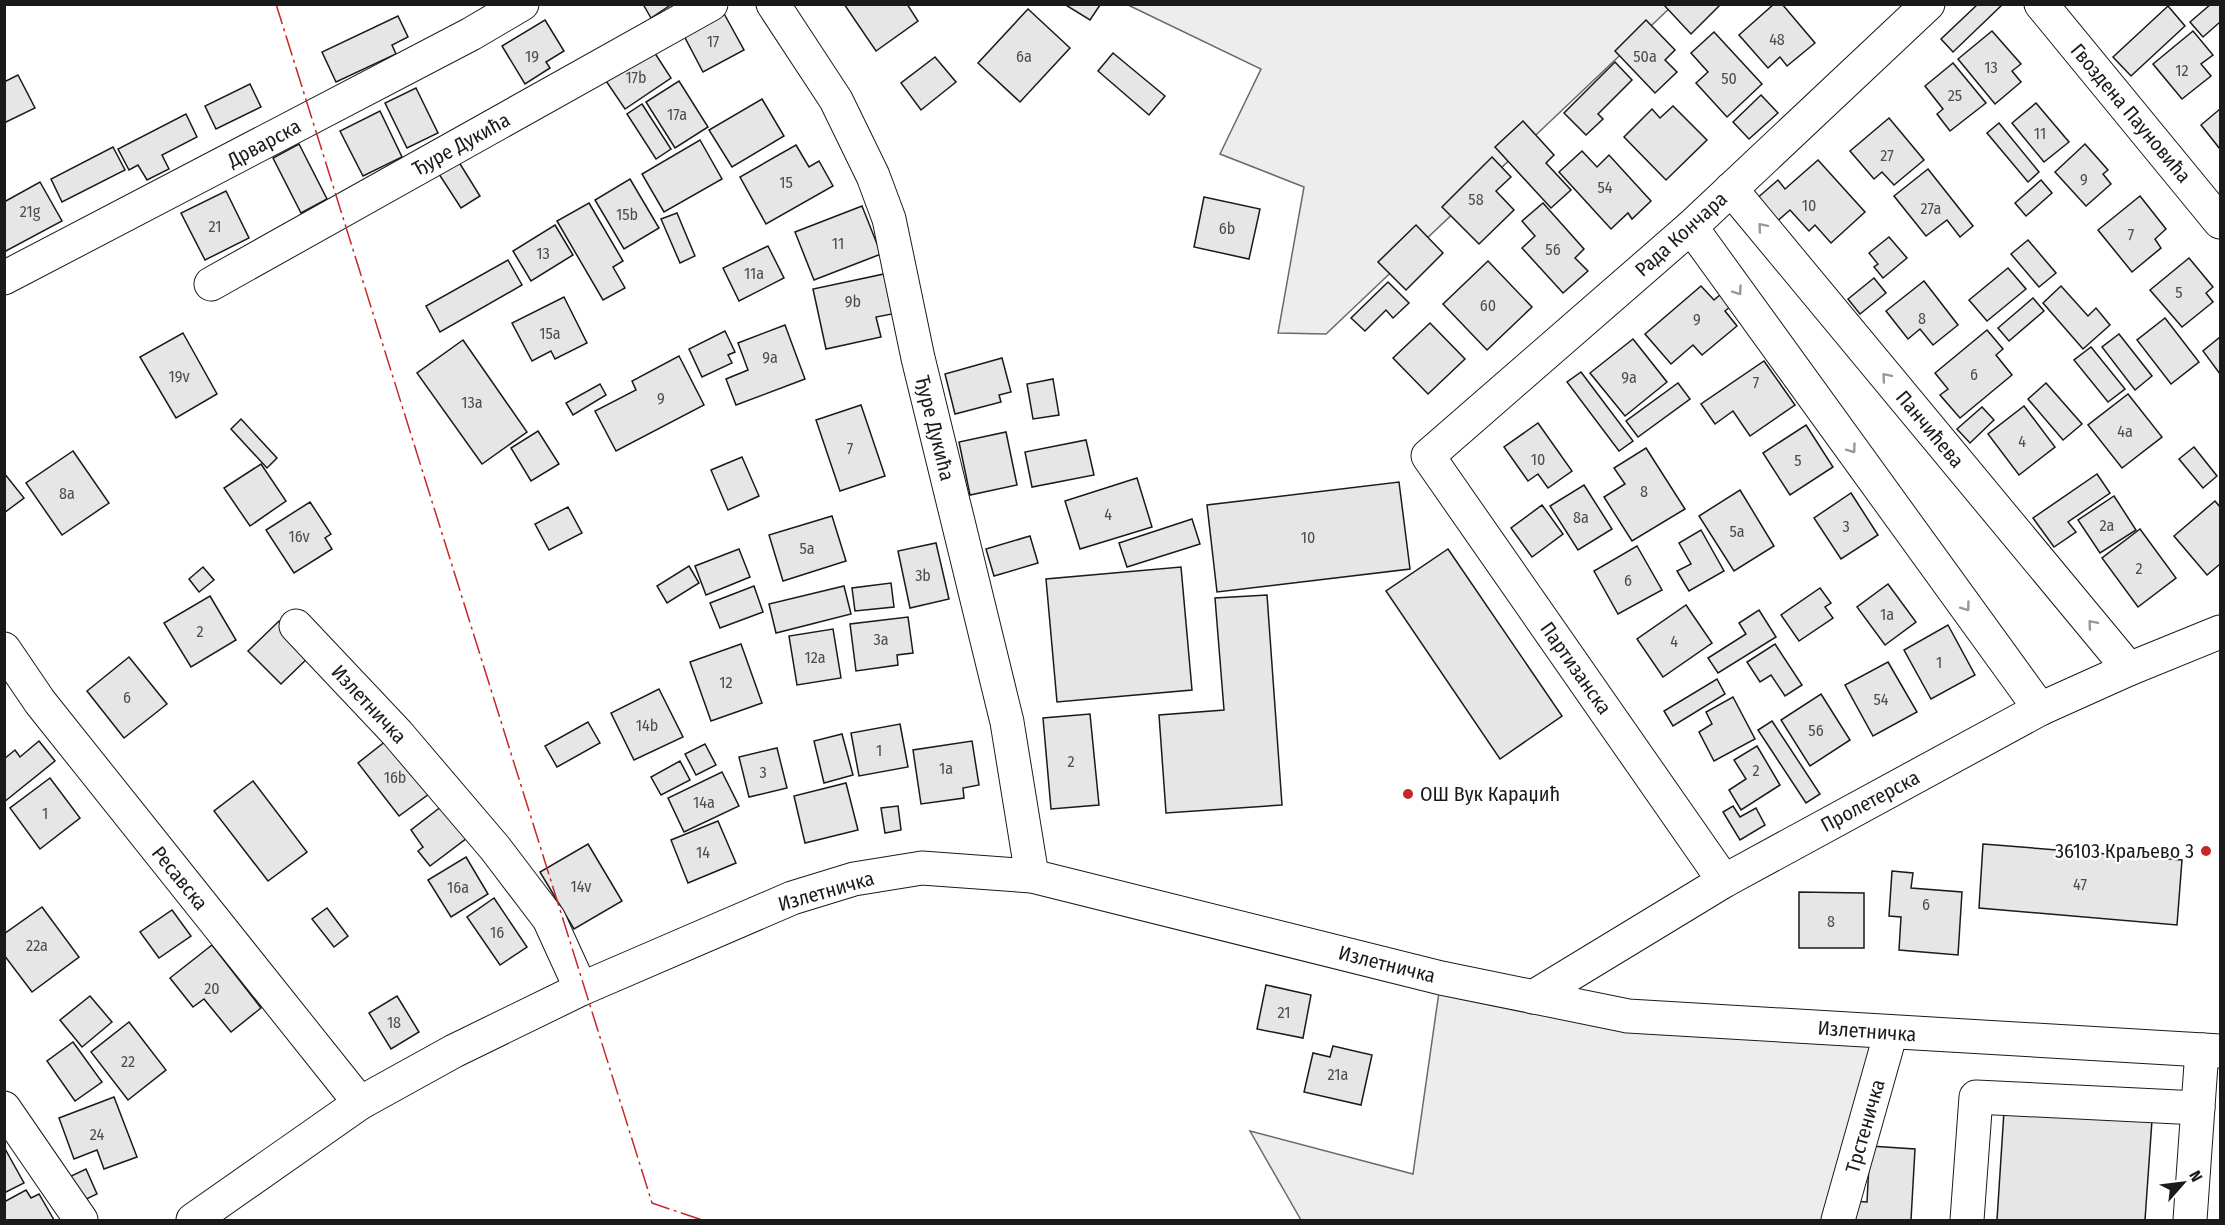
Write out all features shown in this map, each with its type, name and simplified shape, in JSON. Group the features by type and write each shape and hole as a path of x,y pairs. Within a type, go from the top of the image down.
{"street":[{"name":"Дрварска","path":"4,278 471,34 522,4"},
{"name":"Ђуре Дукића","path":"211,284 711,4"},
{"name":"Ђуре Дукића","path":"773,4 836,100 873,176 889,219 918,358 1007,722 1032,876"},
{"name":"Рада Кончара","path":"1428,456 1691,227 1928,4"},
{"name":"Гвоздена Пауновића","path":"2041,4 2220,222"},
{"name":"Панчићева","path":"1731,189 2129,669"},
{"path":"1691,227 2040,709"},
{"name":"Партизанска","path":"1428,456 1724,880"},
{"name":"Излетничка","path":"296,626 397,733 495,848 549,919 581,989"},
{"name":"Пролетерска","path":"1533,996 1724,880 2040,709 2220,632"},
{"name":"Ресавска","path":"4,649 40,702 360,1103"},
{"name":"Излетничка","path":"192,1221 360,1103 454,1052 581,989 792,898 854,879 922,868 1032,876 1441,978 1629,1016 2211,1051"},
{"name":"Трстеничка","path":"1838,1221 1891,1032"},
{"path":"2190,1221 2198,1108 2211,1051"},
{"path":"1966,1221 1976,1097 2198,1108"},
{"path":"4,1108 81,1221"}],"shaded area":[{"path":"1128,5 1673,5 1326,334 1278,333 1304,187 1220,154 1261,69"},
{"path":"1441,978 1891,1032 1838,1220 1301,1220 1250,1131 1413,1174"}],"building":[{"path":"643,4 672,4 651,18"},
{"path":"844,4 907,4 918,21 876,51"},
{"path":"1064,4 1099,4 1100,5 1090,20"},
{"path":"1663,4 1721,4 1691,34"},
{"path":"1774,4 1782,4 1815,43 1787,66 1780,57 1768,68 1739,35"},
{"path":"1978,4 2003,4 1953,52 1941,39"},
{"path":"2211,4 2220,4 2220,22 2203,37 2190,22"},
{"path":"2168,6 2185,26 2131,76 2113,57"},
{"path":"1028,9 1070,48 1020,102 978,63"},
{"path":"722,10 744,50 703,72 682,32"},
{"path":"398,16 408,37 392,45 396,54 336,82 322,52"},
{"path":"545,20 564,51 546,62 550,68 525,84 502,46"},
{"path":"1646,20 1675,50 1665,60 1677,72 1655,93 1615,51"},
{"path":"1992,31 2021,64 2012,71 2021,82 1995,104 1958,59"},
{"path":"2193,31 2213,55 2201,64 2211,76 2182,99 2153,64"},
{"path":"1714,32 1762,84 1727,117 1696,83 1708,72 1691,53"},
{"path":"649,44 671,78 625,109 602,75"},
{"path":"1113,53 1165,96 1149,115 1098,71"},
{"path":"935,57 956,82 921,110 901,83"},
{"path":"1615,62 1632,80 1598,114 1603,119 1586,135 1564,113"},
{"path":"1953,63 1986,103 1950,131 1937,114 1943,109 1925,86"},
{"path":"18,75 35,108 4,123 4,82"},
{"path":"679,81 708,127 675,148 646,102"},
{"path":"250,84 261,107 216,129 205,106"},
{"path":"416,88 438,133 407,148 385,103"},
{"path":"1761,95 1778,113 1749,139 1733,122"},
{"path":"762,99 784,136 732,167 709,130"},
{"path":"2036,103 2069,142 2044,162 2012,123"},
{"path":"642,104 671,149 656,159 627,114"},
{"path":"1673,106 1707,140 1666,180 1624,137 1652,109 1660,118"},
{"path":"2220,109 2220,149 2201,125"},
{"path":"380,111 402,157 363,176 340,131"},
{"path":"186,114 197,137 162,155 169,169 147,180 138,165 129,170 118,149"},
{"path":"1889,118 1924,160 1894,185 1882,172 1874,179 1850,151"},
{"path":"1523,121 1554,155 1546,163 1571,190 1551,208 1495,147"},
{"path":"1999,123 2039,172 2028,182 1987,133"},
{"path":"700,140 722,179 664,212 642,174"},
{"path":"299,144 327,199 301,213 273,158"},
{"path":"2085,144 2108,170 2103,174 2111,184 2086,206 2055,172"},
{"path":"796,145 809,167 819,161 833,186 766,224 740,177"},
{"path":"113,147 125,170 62,202 51,179"},
{"path":"1582,151 1597,167 1609,155 1651,201 1632,219 1628,213 1611,229 1559,172"},
{"path":"1492,157 1511,177 1496,191 1514,210 1479,244 1442,207"},
{"path":"457,159 480,196 461,208 437,171"},
{"path":"1818,160 1865,212 1831,243 1815,225 1809,231 1790,210 1775,223 1755,200 1778,180 1785,189"},
{"path":"1928,169 1973,226 1960,237 1947,220 1926,236 1894,196"},
{"path":"630,179 659,228 624,249 595,200"},
{"path":"2041,180 2052,193 2026,216 2015,203"},
{"path":"40,182 62,221 4,252 4,202"},
{"path":"226,191 249,238 205,260 181,213"},
{"path":"2140,196 2166,229 2155,239 2161,248 2132,272 2098,230"},
{"path":"1204,197 1260,209 1249,259 1194,247"},
{"path":"589,203 623,261 613,267 625,288 603,300 557,221"},
{"path":"1543,203 1584,249 1575,258 1588,271 1563,293 1522,248 1535,236 1522,221"},
{"path":"862,206 881,254 814,280 795,232"},
{"path":"677,213 695,256 680,263 661,219"},
{"path":"555,225 573,255 531,281 513,251"},
{"path":"1416,225 1443,253 1406,290 1378,262"},
{"path":"1889,237 1907,258 1883,278 1874,267 1878,264 1869,253"},
{"path":"2028,240 2056,273 2039,287 2011,254"},
{"path":"768,246 784,278 739,301 723,268"},
{"path":"2189,258 2213,287 2206,293 2213,302 2182,327 2150,290"},
{"path":"508,260 522,285 440,332 426,306"},
{"path":"1488,261 1532,307 1487,350 1443,304"},
{"path":"2008,268 2026,289 1987,321 1969,300"},
{"path":"884,274 892,314 876,317 881,337 826,349 813,289"},
{"path":"1874,278 1886,293 1860,314 1848,299"},
{"path":"1924,281 1958,325 1933,345 1920,329 1908,339 1886,311"},
{"path":"1388,282 1409,303 1393,318 1386,310 1365,331 1351,318"},
{"path":"1701,286 1714,300 1721,294 1731,306 1725,311 1737,326 1702,355 1693,345 1671,364 1645,334"},
{"path":"2061,286 2088,316 2096,308 2110,325 2083,349 2043,303"},
{"path":"564,297 587,343 555,359 551,351 532,361 512,323"},
{"path":"2033,298 2044,311 2009,341 1998,328"},
{"path":"2165,318 2199,362 2171,384 2137,340"},
{"path":"1430,323 1465,359 1428,394 1393,358"},
{"path":"785,325 805,379 736,405 726,379 748,370 738,343"},
{"path":"1987,330 2003,349 1996,355 2012,375 1960,418 1940,395 1948,389 1935,373"},
{"path":"725,331 735,352 728,355 732,363 702,377 689,349"},
{"path":"183,333 217,394 176,418 140,357"},
{"path":"2119,334 2152,376 2135,390 2102,347"},
{"path":"2220,337 2220,374 2203,351"},
{"path":"1633,339 1667,382 1625,416 1590,373"},
{"path":"463,340 527,432 482,464 417,373"},
{"path":"2091,347 2125,389 2108,402 2074,360"},
{"path":"679,356 704,405 616,451 595,411 636,390 632,381"},
{"path":"1002,358 1011,392 999,395 1001,402 955,414 945,374"},
{"path":"1764,361 1795,405 1750,436 1733,411 1715,424 1701,404"},
{"path":"1581,372 1633,441 1619,451 1567,382"},
{"path":"1053,379 1059,415 1033,419 1027,384"},
{"path":"1678,383 1690,399 1638,437 1626,421"},
{"path":"2046,383 2082,424 2063,440 2028,399"},
{"path":"600,384 606,395 573,415 566,403"},
{"path":"2128,394 2162,437 2122,468 2088,425"},
{"path":"861,405 885,476 840,491 816,420"},
{"path":"2024,406 2055,447 2019,475 1988,434"},
{"path":"1982,407 1994,420 1970,443 1957,429"},
{"path":"241,419 277,458 267,468 231,429"},
{"path":"1538,423 1572,471 1548,488 1538,474 1528,481 1504,447"},
{"path":"1806,425 1833,467 1790,495 1763,453"},
{"path":"538,431 559,464 531,481 511,448"},
{"path":"1006,432 1017,485 970,495 959,442"},
{"path":"1086,440 1094,475 1032,487 1025,452"},
{"path":"2194,447 2217,476 2203,488 2179,459"},
{"path":"1646,448 1685,509 1632,541 1604,497 1625,484 1614,468"},
{"path":"73,451 109,503 62,535 26,483"},
{"path":"742,457 759,496 728,510 711,470"},
{"path":"261,464 286,501 250,526 224,488"},
{"path":"4,473 24,498 4,513"},
{"path":"2097,474 2110,493 2068,522 2076,532 2054,547 2033,518"},
{"path":"1137,478 1152,527 1080,549 1065,501"},
{"path":"1399,482 1410,569 1217,592 1207,505"},
{"path":"1584,485 1612,529 1578,550 1550,506"},
{"path":"1740,490 1774,546 1734,571 1699,516"},
{"path":"1851,493 1878,535 1841,559 1814,518"},
{"path":"2114,496 2136,530 2100,553 2078,520"},
{"path":"2215,501 2220,507 2220,564 2207,575 2174,536"},
{"path":"310,502 331,534 325,538 332,549 294,573 266,530"},
{"path":"1542,505 1563,534 1532,557 1511,528"},
{"path":"568,507 582,533 549,550 535,524"},
{"path":"832,516 846,561 783,581 769,535"},
{"path":"1192,519 1200,544 1127,567 1119,543"},
{"path":"2140,529 2176,578 2138,607 2102,558"},
{"path":"1701,530 1724,571 1689,591 1677,571 1691,564 1679,543"},
{"path":"1030,536 1038,563 994,576 986,549"},
{"path":"936,543 949,599 910,608 898,551"},
{"path":"1637,546 1662,590 1618,614 1594,571"},
{"path":"739,549 750,577 706,595 695,566"},
{"path":"1448,549 1562,716 1500,759 1386,591"},
{"path":"689,566 699,583 667,603 657,586"},
{"path":"203,567 214,580 199,592 189,579"},
{"path":"1181,567 1192,690 1057,702 1046,579"},
{"path":"891,583 894,607 855,611 852,588"},
{"path":"1888,584 1916,622 1885,645 1857,607"},
{"path":"754,586 763,612 720,628 710,603"},
{"path":"844,586 851,614 776,633 769,604"},
{"path":"1820,588 1831,603 1825,607 1833,618 1799,641 1781,615"},
{"path":"1267,595 1282,805 1166,813 1159,715 1224,710 1215,598"},
{"path":"210,596 236,640 191,667 164,623"},
{"path":"1686,605 1712,643 1663,677 1637,639"},
{"path":"1759,610 1776,637 1718,673 1708,658 1746,634 1739,623"},
{"path":"908,617 913,653 897,655 898,665 856,671 850,624"},
{"path":"279,621 311,655 281,684 248,651"},
{"path":"1948,625 1975,675 1931,699 1904,650"},
{"path":"833,629 841,678 797,685 789,636"},
{"path":"741,644 762,703 711,721 690,662"},
{"path":"1775,644 1802,685 1785,696 1771,675 1760,682 1747,662"},
{"path":"129,657 167,704 124,738 87,691"},
{"path":"1888,662 1917,712 1873,736 1845,685"},
{"path":"1717,679 1725,694 1673,726 1664,711"},
{"path":"659,689 683,737 634,760 611,713"},
{"path":"1821,694 1850,740 1810,766 1781,720"},
{"path":"1733,697 1755,739 1714,761 1699,732 1712,724 1706,712"},
{"path":"1090,714 1099,805 1051,809 1043,718"},
{"path":"1772,721 1820,794 1806,803 1758,730"},
{"path":"588,722 600,743 557,767 545,746"},
{"path":"900,724 908,767 859,776 851,733"},
{"path":"842,734 853,775 824,783 814,741"},
{"path":"391,737 433,791 399,816 358,763"},
{"path":"39,741 55,761 4,802 4,759 15,750 20,757"},
{"path":"972,741 979,785 963,788 964,798 921,804 913,750"},
{"path":"705,744 716,765 696,775 685,754"},
{"path":"1757,746 1780,785 1741,810 1729,790 1746,779 1734,760"},
{"path":"777,748 787,788 749,797 739,757"},
{"path":"680,761 690,780 661,795 651,777"},
{"path":"722,772 739,806 684,832 668,798"},
{"path":"50,778 80,818 40,849 10,808"},
{"path":"253,781 307,852 268,881 214,811"},
{"path":"846,783 858,830 805,843 794,796"},
{"path":"442,806 467,838 430,866 418,851 423,847 411,830"},
{"path":"898,806 901,830 885,833 881,808"},
{"path":"1733,806 1740,817 1756,808 1765,825 1740,840 1723,812"},
{"path":"718,821 736,863 688,883 671,840"},
{"path":"588,844 622,901 574,929 540,872"},
{"path":"1983,844 2182,860 2177,925 1979,908"},
{"path":"466,857 488,894 451,917 428,880"},
{"path":"1892,871 1913,873 1911,888 1962,892 1958,955 1899,950 1901,917 1889,916"},
{"path":"1799,892 1864,893 1864,948 1799,948"},
{"path":"494,898 527,947 500,965 467,917"},
{"path":"42,907 79,957 32,992 4,955 4,934"},
{"path":"327,908 348,936 334,947 312,919"},
{"path":"172,910 191,936 159,958 140,932"},
{"path":"212,945 261,1008 231,1032 204,999 193,1007 170,978"},
{"path":"1266,985 1311,995 1303,1038 1257,1029"},
{"path":"90,996 112,1022 82,1047 60,1020"},
{"path":"397,996 419,1032 391,1049 369,1013"},
{"path":"129,1022 166,1070 128,1100 91,1052"},
{"path":"73,1042 102,1082 75,1101 47,1061"},
{"path":"1333,1046 1372,1055 1361,1105 1304,1092 1313,1053 1330,1057"},
{"path":"114,1097 137,1157 104,1169 97,1150 74,1159 59,1118"},
{"path":"2004,1111 2152,1120 2145,1220 1997,1220"},
{"path":"1870,1146 1915,1149 1911,1220 1852,1220 1853,1201 1867,1202"},
{"path":"4,1147 24,1183 4,1193"},
{"path":"86,1169 97,1194 78,1203 67,1178"},
{"path":"26,1190 31,1198 39,1194 54,1220 4,1220 4,1202"}],"power":[{"path":"276,4 652,1203 702,1220"}],"place":[{"name":"ОШ Вук Караџић","path":"1408,794"},
{"name":"36103 Краљево 3","path":"2206,851"}]}
